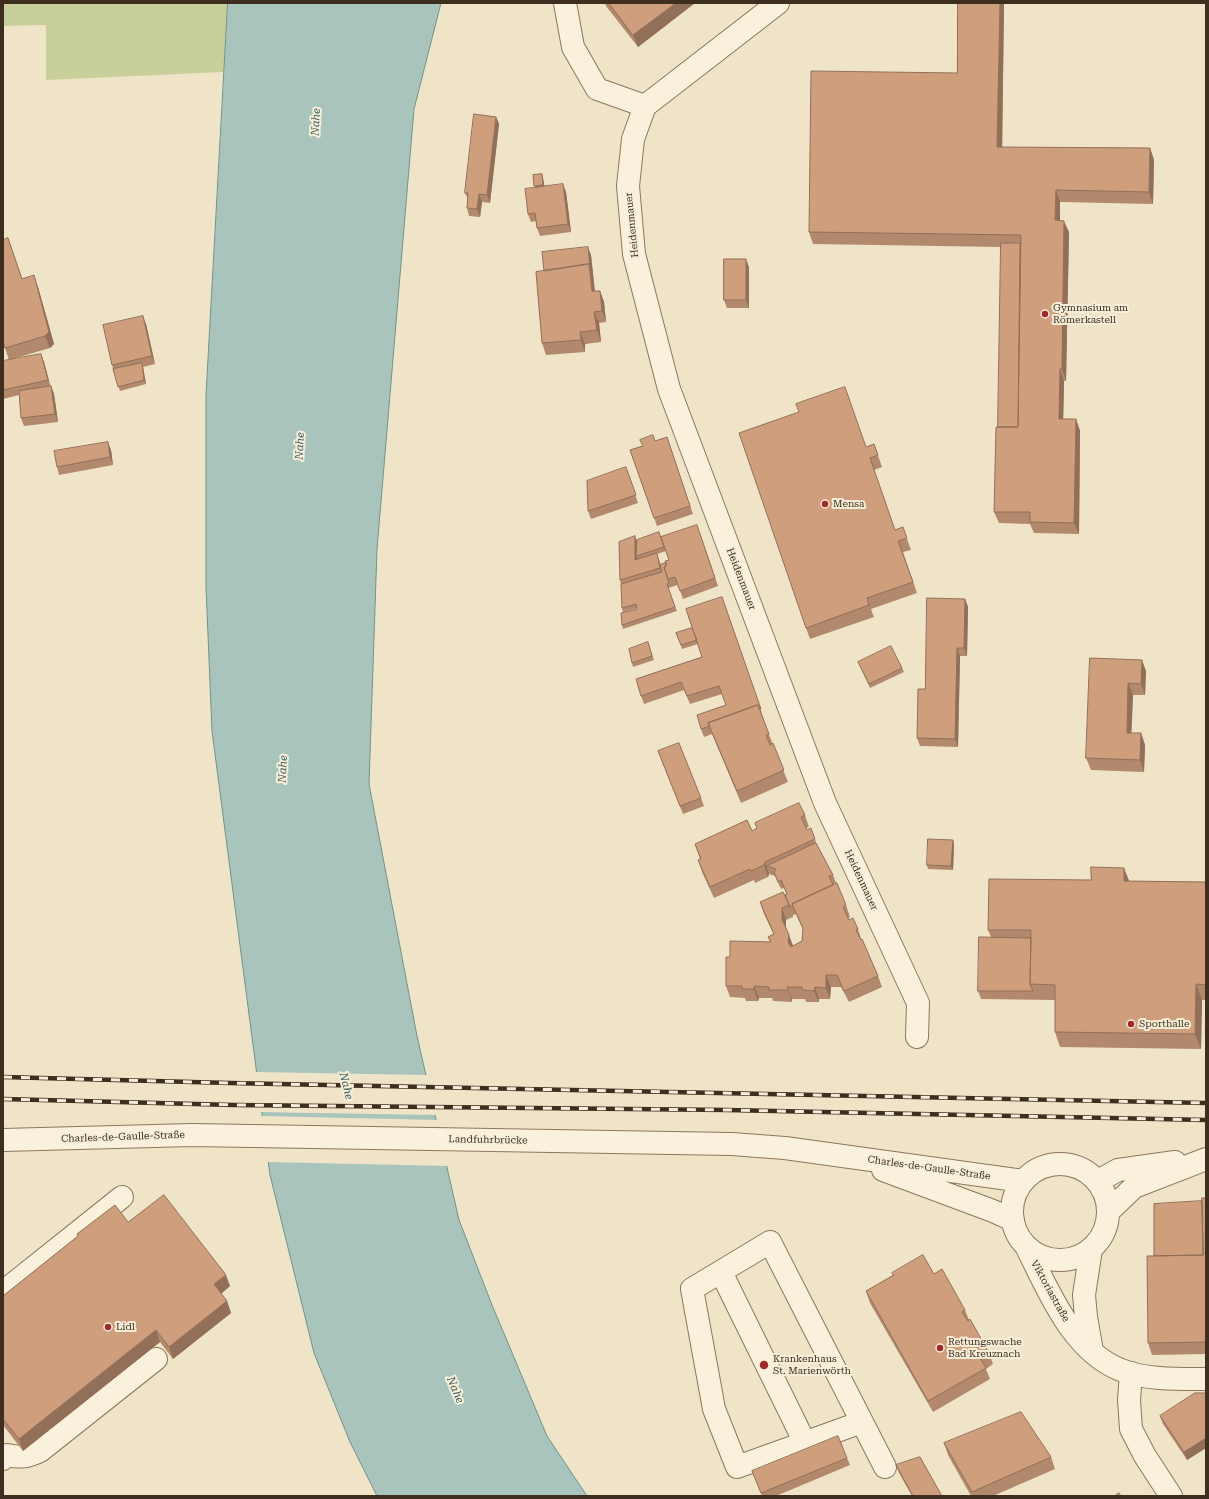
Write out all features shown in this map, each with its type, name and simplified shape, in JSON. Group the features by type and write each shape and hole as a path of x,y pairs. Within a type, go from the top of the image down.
{"street":[{"path":"565,3 573,47 597,89 644,106 778,3"},
{"name":"Heidenmauer","path":"644,106 633,139 628,186 634,254 669,389 825,803 918,1004 917,1037"},
{"name":"Charles-de-Gaulle-Straße","path":"3,1140 192,1135 243,1136"},
{"name":"Landfuhrbrücke","path":"243,1136 732,1144"},
{"name":"Charles-de-Gaulle-Straße","path":"732,1144 835,1154 1023,1181"},
{"name":"Charles-de-Gaulle-Straße","path":"835,1154 993,1211 1013,1220"},
{"path":"1098,1181 1118,1170 1206,1159"},
{"path":"1109,1211 1134,1187 1206,1159"},
{"path":"1050,1164 1071,1164 1081,1168 1098,1181 1106,1195 1109,1211 1104,1232 1099,1242 1079,1257 1065,1260 1051,1259 1038,1255 1026,1246 1015,1230 1013,1220 1014,1200 1017,1190 1030,1174 1050,1164"},
{"path":"3,1292 122,1196"},
{"path":"862,1422 736,1467 714,1409 692,1289 770,1242 862,1422 885,1467"},
{"name":"Viktoriastraße","path":"1026,1246 1052,1298 1067,1323 1092,1352 1121,1370 1131,1373 1161,1378 1206,1379"},
{"name":"Viktoriastraße","path":"1091,1249 1084,1295 1092,1352"},
{"path":"721,1272 805,1443"},
{"path":"4,1455 29,1457 40,1451 156,1359"},
{"path":"1131,1373 1129,1400 1131,1429 1145,1456 1171,1496"}],"green space":[{"path":"3,3 228,3 224,72 46,80 46,25 3,26"}],"water":[{"name":"Nahe","path":"228,3 441,3 414,109 377,549 369,784 417,1036 459,1220 492,1305 547,1436 587,1496 377,1496 350,1442 314,1353 270,1175 212,731 206,587 206,395"}],"pier":[{"path":"254,1072 428,1075 437,1115 259,1112"},
{"path":"260,1116 438,1120 449,1166 266,1162"}],"building":[{"path":"609,3 676,3 633,35"},
{"name":"Gymnasium am Römerkastell","path":"958,3 1000,3 997,147 1150,148 1149,192 1056,190 1055,220 1064,221 1062,369 1060,369 1059,419 1076,419 1074,523 1030,522 1030,512 994,512 996,427 1018,427 1021,235 809,232 811,71 957,73"},
{"path":"474,114 496,117 487,195 479,194 477,209 467,208 468,193 465,193"},
{"path":"542,174 543,185 534,186 533,175"},
{"path":"563,184 568,224 537,228 535,213 528,214 525,189"},
{"path":"8,238 22,279 34,275 49,332 45,336 5,348 3,342 3,240"},
{"path":"1001,243 1020,243 1018,427 998,427"},
{"path":"588,247 590,267 589,264 544,271 542,252"},
{"path":"724,259 746,259 746,300 724,300"},
{"path":"589,264 592,291 600,291 602,311 594,312 597,330 580,332 581,340 542,343 536,272"},
{"path":"143,316 152,356 112,365 103,325"},
{"path":"41,354 48,380 3,390 3,361"},
{"path":"142,363 144,380 118,387 113,369"},
{"path":"51,386 55,414 21,418 19,391"},
{"name":"Mensa","path":"845,387 866,447 874,444 878,455 870,458 895,530 903,527 907,538 898,541 913,582 867,598 869,605 806,628 739,433 799,412 796,404"},
{"path":"653,435 655,441 667,437 690,506 654,518 630,450 643,446 640,440"},
{"path":"108,442 110,457 57,467 54,451"},
{"path":"626,467 636,495 588,511 587,481"},
{"path":"697,525 715,578 680,591 675,577 668,579 664,567 666,566 665,561 669,560 661,537"},
{"path":"659,532 664,547 636,556 637,540"},
{"path":"635,536 635,560 657,553 660,568 620,580 619,542"},
{"path":"666,563 666,566 664,567 669,583 667,584 675,607 622,625 621,613 637,609 636,604 622,608 621,584 662,572 660,565"},
{"path":"722,597 761,709 759,709 758,705 708,723 710,726 701,729 697,715 726,705 719,686 687,696 681,682 641,696 636,679 702,657 686,609"},
{"path":"927,598 965,599 964,648 957,648 955,739 917,738 918,689 925,689"},
{"path":"692,628 697,640 681,645 676,633"},
{"path":"648,642 652,656 632,663 629,649"},
{"path":"891,646 902,668 869,684 858,662"},
{"path":"1090,658 1142,660 1141,684 1128,683 1127,733 1141,733 1140,760 1086,758"},
{"path":"758,705 769,734 766,735 770,745 773,743 784,770 737,791 708,723"},
{"path":"679,743 701,798 680,806 658,751"},
{"path":"799,803 805,815 801,817 807,830 811,828 815,839 765,862 764,865 751,871 750,869 710,887 698,860 701,859 695,844 747,820 752,831 757,828 755,823"},
{"path":"928,839 953,840 951,866 927,865"},
{"path":"816,843 833,875 829,876 833,885 792,904 793,906 790,907 785,895 787,894 781,880 778,882 774,872 776,869 767,866"},
{"path":"1091,867 1124,868 1124,881 1206,882 1206,985 1196,984 1195,1034 1055,1032 1055,985 1030,984 1031,930 988,930 989,879 1091,880"},
{"path":"837,883 846,905 843,907 849,920 853,918 858,929 856,930 861,940 862,939 878,976 844,991 837,975 826,975 826,988 815,987 814,991 802,990 802,987 787,987 788,990 769,990 769,987 754,986 754,989 742,989 742,986 726,986 726,957 730,957 730,941 771,942 768,937 774,934 760,902 783,892 789,905 782,908 782,919 789,935 788,942 791,947 802,941 803,928 792,904"},
{"path":"979,937 1031,938 1030,984 1033,991 978,991"},
{"name":"Lidl","path":"164,1195 226,1275 214,1284 227,1301 169,1347 156,1330 19,1439 3,1419 3,1296 78,1236 77,1234 115,1205 128,1222"},
{"path":"1202,1198 1206,1198 1206,1342 1148,1343 1147,1256 1203,1255"},
{"path":"1202,1201 1203,1255 1154,1256 1154,1204"},
{"name":"Rettungswache Bad Kreuznach","path":"923,1255 934,1274 942,1269 965,1310 962,1312 968,1321 970,1319 989,1353 980,1358 986,1368 928,1401 866,1291 894,1275 892,1273"},
{"path":"1195,1393 1206,1393 1206,1438 1184,1452 1160,1416"},
{"path":"1021,1412 1051,1457 972,1492 944,1443"},
{"path":"838,1436 847,1458 761,1493 752,1471"},
{"path":"920,1457 942,1496 913,1496 896,1465"}],"railway":[{"path":"3,1077 1206,1103"},
{"path":"3,1099 234,1105 727,1110 1206,1120"}],"place":[{"name":"Gymnasium am Römerkastell","path":"1045,314"},
{"name":"Mensa","path":"825,504"},
{"name":"Sporthalle","path":"1131,1024"},
{"name":"Lidl","path":"108,1327"},
{"name":"Rettungswache Bad Kreuznach","path":"940,1348"},
{"name":"Krankenhaus St. Marienwörth","path":"764,1365"}]}
